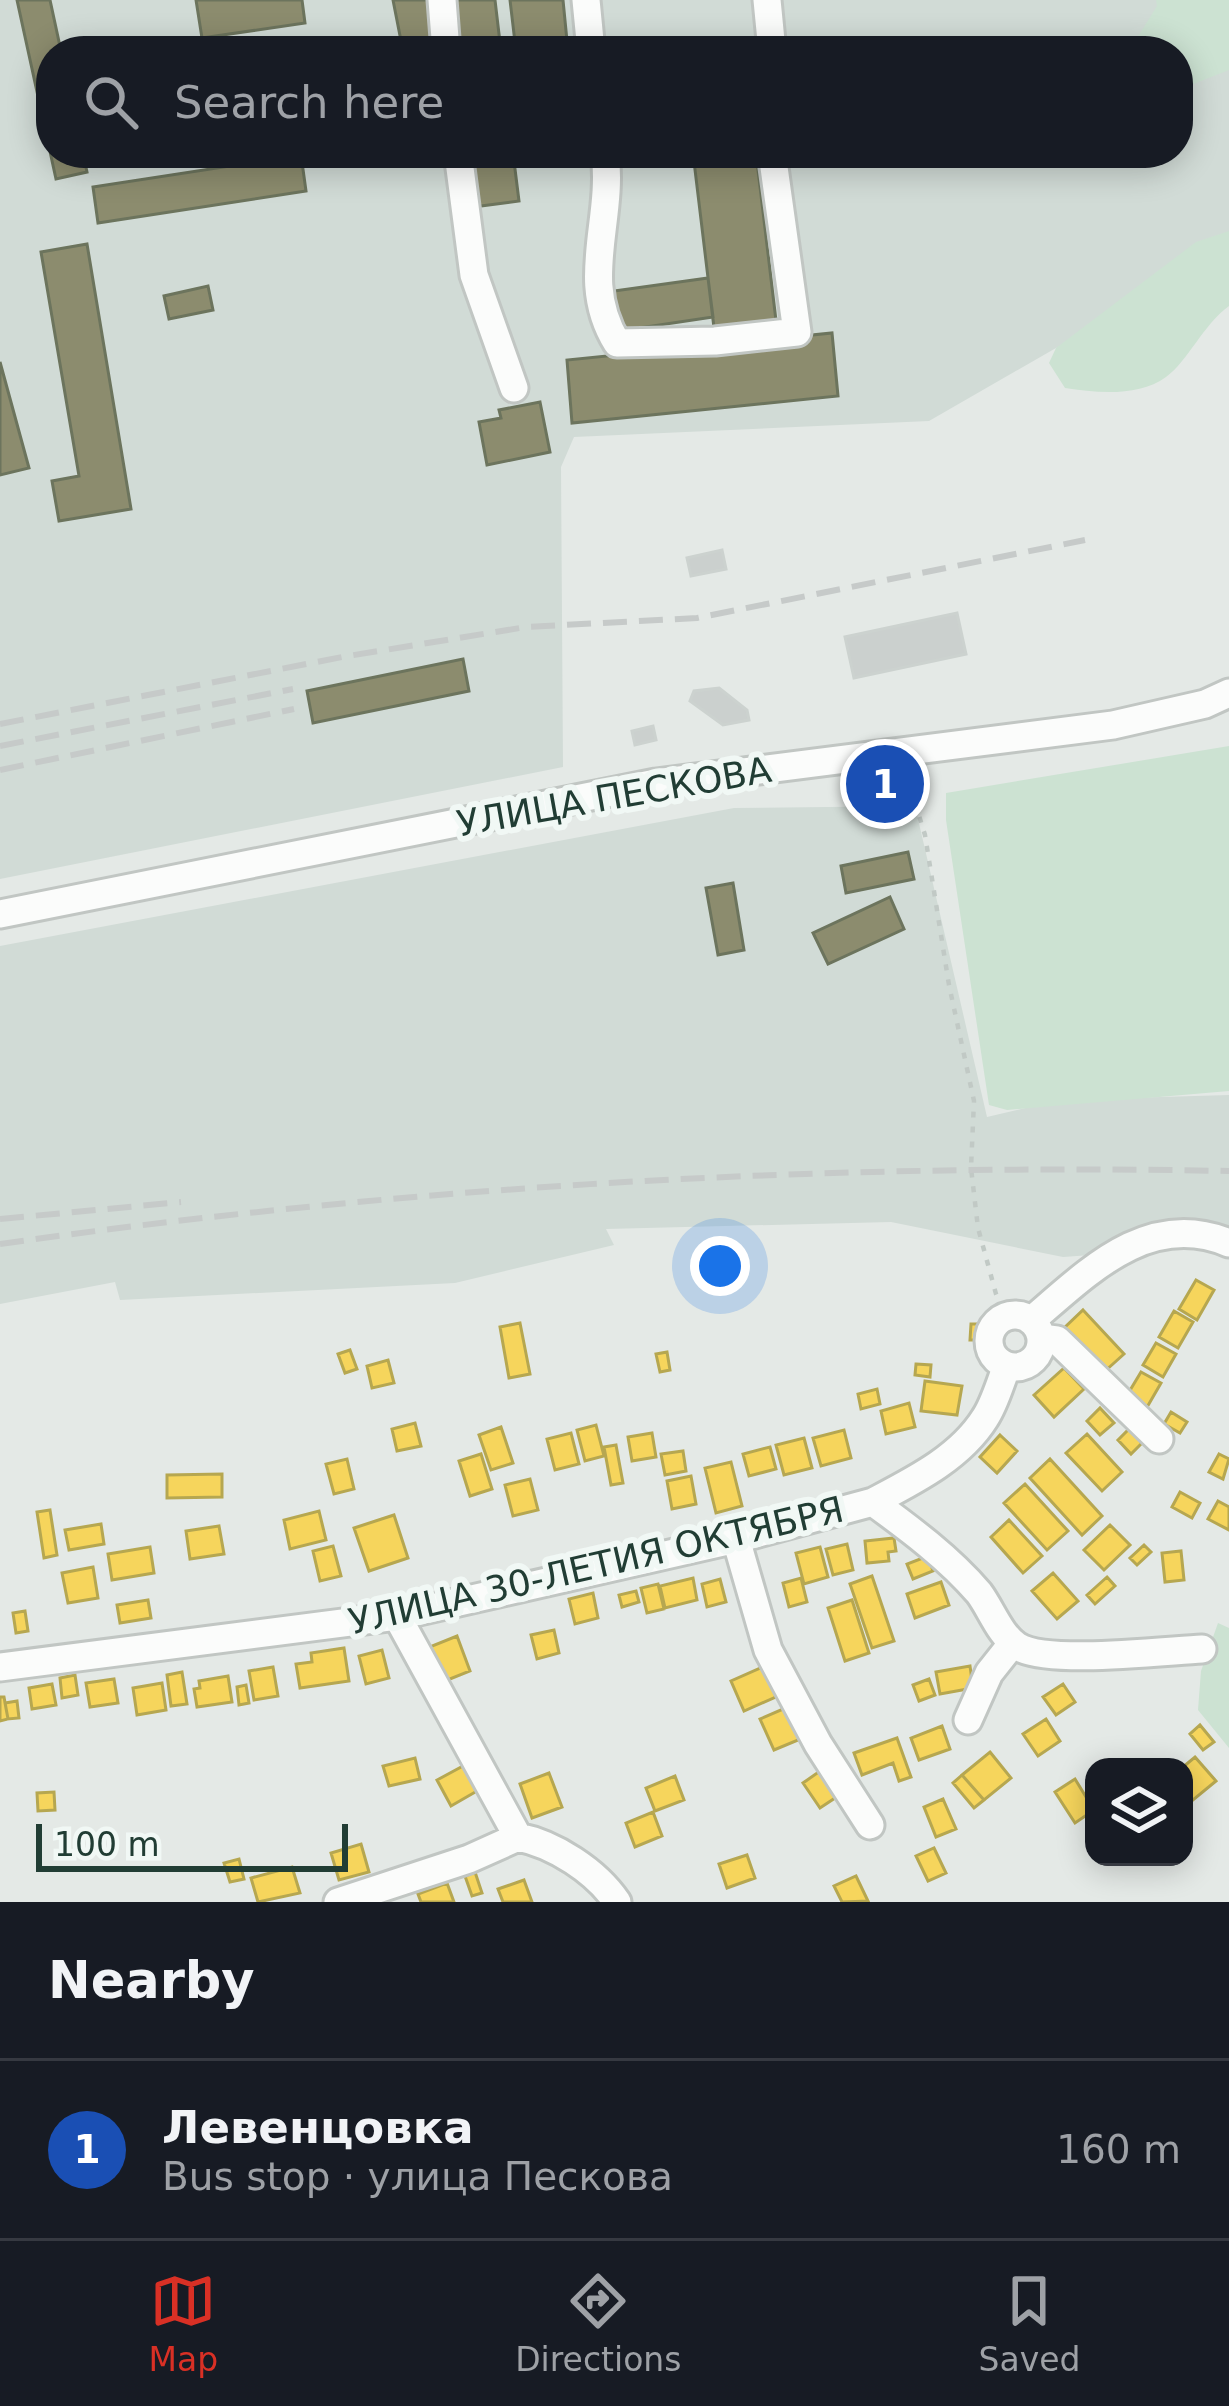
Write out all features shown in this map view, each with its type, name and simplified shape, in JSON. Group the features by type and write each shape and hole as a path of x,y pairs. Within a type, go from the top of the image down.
{"street":[{"path":"442,0 445,36"},
{"path":"586,0 590,36"},
{"path":"767,0 771,36"},
{"path":"460,168 475,275 514,388"},
{"path":"607,168 596,291 604,322 617,343 797,332 774,168"},
{"name":"УЛИЦА ПЕСКОВА","path":"0,914 656,783 1112,725 1205,704 1229,693"},
{"path":"1026,1325 1095,1265 1129,1244 1163,1233 1211,1235 1229,1243"},
{"path":"1026,1325 1035,1358 1017,1367 998,1360 989,1341 997,1322 1026,1325 1057,1340 1159,1439"},
{"path":"873,1502 928,1473 955,1451 985,1419 1007,1366"},
{"name":"УЛИЦА 30-ЛЕТИЯ ОКТЯБРЯ","path":"0,1667 397,1616 736,1539 873,1502 915,1533 978,1593 1012,1644"},
{"path":"736,1539 768,1650 818,1744 869,1825"},
{"path":"397,1616 518,1837"},
{"path":"968,1720 989,1673 1012,1644 1031,1653 1202,1648"},
{"path":"338,1902 470,1859 518,1837 536,1840 584,1869 616,1902"}],"path":[{"path":"898,752 925,835 974,1101 971,1168 978,1228 996,1294 1026,1325"}],"shaded area":[{"path":"0,0 1229,0 1229,258 929,421 574,437 561,467 563,767 0,879"},
{"path":"915,806 987,1117 1059,1100 1229,1095 1229,1245 1063,1257 891,1222 606,1229 614,1245 455,1283 120,1300 115,1282 0,1304 0,946 734,808"}],"green space":[{"path":"1156,0 1229,0 1229,70 1193,84 1193,36 1138,36"},
{"path":"1229,231 1229,306 1174,370 1131,391 1065,388 1049,363 1056,348 1196,242"},
{"path":"1229,746 1229,1091 1007,1110 989,1105 946,820 946,793"},
{"path":"1218,1623 1229,1628 1229,1748 1198,1710 1201,1671"}],"building: Homes":[{"path":"1196,1280 1214,1290 1197,1320 1179,1309"},
{"path":"1083,1310 1124,1354 1104,1372 1063,1329"},
{"path":"1174,1311 1193,1322 1178,1348 1159,1337"},
{"path":"520,1323 530,1374 509,1378 500,1327"},
{"path":"971,1324 983,1324 982,1340 970,1340"},
{"path":"1156,1343 1176,1354 1163,1377 1143,1365"},
{"path":"350,1350 357,1369 345,1373 338,1354"},
{"path":"667,1352 670,1370 660,1372 656,1354"},
{"path":"388,1360 394,1383 372,1388 367,1366"},
{"path":"916,1364 931,1365 930,1377 915,1375"},
{"path":"1064,1368 1084,1389 1054,1417 1034,1395"},
{"path":"1141,1372 1161,1383 1146,1409 1126,1397"},
{"path":"925,1381 962,1386 957,1415 921,1411"},
{"path":"877,1389 880,1404 861,1409 858,1394"},
{"path":"909,1403 915,1427 886,1434 881,1411"},
{"path":"1100,1408 1114,1423 1100,1435 1087,1421"},
{"path":"1171,1412 1187,1422 1180,1433 1164,1424"},
{"path":"415,1423 421,1446 397,1451 392,1429"},
{"path":"596,1425 604,1456 585,1461 577,1430"},
{"path":"501,1427 513,1463 491,1470 479,1435"},
{"path":"1129,1429 1142,1443 1131,1454 1118,1440"},
{"path":"844,1430 851,1458 821,1466 813,1438"},
{"path":"571,1433 579,1464 555,1470 547,1439"},
{"path":"652,1433 656,1457 632,1461 628,1437"},
{"path":"1087,1434 1122,1472 1102,1491 1066,1453"},
{"path":"1000,1435 1017,1451 997,1473 980,1457"},
{"path":"804,1438 812,1468 784,1475 776,1445"},
{"path":"616,1445 623,1483 611,1485 604,1447"},
{"path":"770,1447 776,1469 749,1476 743,1454"},
{"path":"683,1451 686,1471 665,1475 661,1454"},
{"path":"481,1454 492,1489 470,1496 459,1461"},
{"path":"1219,1454 1229,1459 1223,1479 1209,1472"},
{"path":"347,1459 354,1489 334,1494 326,1464"},
{"path":"1050,1459 1102,1516 1082,1535 1030,1478"},
{"path":"731,1462 742,1506 716,1513 705,1468"},
{"path":"222,1474 222,1497 167,1498 167,1475"},
{"path":"691,1476 696,1504 672,1509 667,1481"},
{"path":"530,1479 538,1510 513,1516 505,1485"},
{"path":"1025,1484 1068,1531 1047,1550 1004,1503"},
{"path":"1180,1492 1200,1503 1192,1518 1172,1507"},
{"path":"1218,1501 1229,1507 1229,1530 1208,1519"},
{"path":"50,1510 57,1555 44,1558 37,1512"},
{"path":"319,1511 326,1540 290,1549 284,1520"},
{"path":"394,1515 408,1558 369,1571 354,1528"},
{"path":"1009,1520 1042,1556 1023,1573 991,1537"},
{"path":"101,1524 104,1544 69,1550 65,1530"},
{"path":"1110,1525 1130,1545 1104,1570 1084,1550"},
{"path":"219,1526 224,1554 190,1559 186,1531"},
{"path":"894,1538 896,1551 888,1552 889,1561 867,1563 865,1541"},
{"path":"847,1544 853,1570 833,1575 826,1549"},
{"path":"1144,1545 1151,1552 1137,1565 1130,1558"},
{"path":"333,1546 341,1576 320,1581 313,1551"},
{"path":"150,1547 154,1573 112,1580 108,1554"},
{"path":"820,1547 828,1577 804,1584 796,1553"},
{"path":"1181,1551 1184,1580 1165,1582 1162,1553"},
{"path":"928,1556 933,1571 913,1579 907,1564"},
{"path":"93,1567 98,1598 68,1603 62,1573"},
{"path":"1053,1573 1078,1601 1057,1619 1032,1591"},
{"path":"872,1576 894,1641 872,1648 850,1584"},
{"path":"1107,1577 1115,1586 1095,1604 1087,1595"},
{"path":"693,1578 697,1600 665,1608 660,1586"},
{"path":"801,1578 807,1602 789,1607 783,1583"},
{"path":"720,1579 726,1602 707,1607 702,1584"},
{"path":"941,1582 949,1605 915,1618 907,1594"},
{"path":"658,1584 664,1609 647,1613 641,1588"},
{"path":"636,1591 639,1602 622,1607 619,1595"},
{"path":"593,1593 598,1618 575,1624 569,1599"},
{"path":"148,1600 151,1618 120,1623 117,1605"},
{"path":"852,1600 869,1653 845,1661 828,1608"},
{"path":"25,1611 28,1631 16,1633 13,1613"},
{"path":"554,1630 559,1653 537,1659 531,1635"},
{"path":"457,1636 470,1671 440,1683 427,1648"},
{"path":"344,1648 349,1681 300,1688 296,1664 312,1662 311,1653"},
{"path":"382,1650 389,1678 366,1684 359,1656"},
{"path":"765,1666 778,1696 744,1711 731,1681"},
{"path":"970,1666 973,1688 940,1694 936,1672"},
{"path":"273,1667 278,1696 254,1700 249,1671"},
{"path":"182,1672 187,1704 171,1706 167,1675"},
{"path":"75,1675 78,1695 62,1698 60,1678"},
{"path":"228,1676 232,1702 197,1707 194,1689 200,1688 199,1681"},
{"path":"114,1679 118,1703 90,1707 86,1683"},
{"path":"929,1679 935,1695 919,1701 913,1685"},
{"path":"162,1683 166,1710 137,1715 133,1688"},
{"path":"52,1684 56,1705 32,1709 29,1688"},
{"path":"1063,1684 1075,1702 1056,1715 1043,1697"},
{"path":"246,1685 249,1703 239,1705 237,1687"},
{"path":"0,1697 4,1697 8,1719 0,1721"},
{"path":"17,1701 19,1718 8,1719 5,1703"},
{"path":"790,1706 803,1738 774,1750 760,1719"},
{"path":"1046,1719 1060,1741 1038,1756 1023,1734"},
{"path":"1200,1725 1214,1742 1203,1750 1190,1734"},
{"path":"942,1726 950,1749 919,1760 911,1738"},
{"path":"897,1738 911,1777 899,1781 893,1763 862,1775 854,1753"},
{"path":"990,1752 1011,1778 984,1800 962,1775"},
{"path":"415,1758 420,1779 389,1786 383,1766"},
{"path":"1193,1759 1216,1781 1193,1800"},
{"path":"463,1766 477,1791 451,1806 437,1780"},
{"path":"820,1771 838,1796 820,1808 803,1783"},
{"path":"549,1773 562,1807 532,1818 520,1784"},
{"path":"962,1775 984,1800 974,1808 953,1783"},
{"path":"675,1776 684,1800 655,1811 646,1788"},
{"path":"1075,1779 1085,1795 1085,1816 1075,1823 1055,1792"},
{"path":"54,1792 55,1810 38,1811 37,1793"},
{"path":"943,1799 956,1829 936,1837 924,1807"},
{"path":"653,1812 662,1836 635,1847 626,1823"},
{"path":"361,1844 369,1872 339,1880 331,1853"},
{"path":"934,1848 946,1873 928,1881 916,1856"},
{"path":"747,1855 755,1878 727,1888 719,1864"},
{"path":"239,1859 244,1879 230,1882 224,1863"},
{"path":"292,1867 300,1893 258,1902 251,1878"},
{"path":"475,1872 482,1893 472,1896 465,1876"},
{"path":"856,1876 868,1901 842,1902 834,1886"},
{"path":"524,1880 532,1902 503,1902 498,1889"},
{"path":"447,1883 454,1902 421,1902 418,1894"}],"building: Industry":[{"path":"17,0 50,0 58,36 36,36 36,87"},
{"path":"196,0 302,0 305,23 202,36"},
{"path":"393,0 432,0 438,36 400,36"},
{"path":"448,0 495,0 499,36 452,36"},
{"path":"510,0 563,0 567,36 514,36"},
{"path":"54,168 86,168 87,172 56,179"},
{"path":"216,168 303,168 306,191 98,223 93,187"},
{"path":"469,168 515,168 519,201 473,207"},
{"path":"695,168 758,168 777,329 715,336"},
{"path":"87,244 131,509 59,521 52,481 79,476 41,252"},
{"path":"708,278 713,317 619,331 614,291"},
{"path":"208,286 213,310 169,319 164,296"},
{"path":"832,333 838,396 572,423 567,360"},
{"path":"0,362 29,468 0,475"},
{"path":"540,402 550,452 487,465 479,422 501,418 499,410"},
{"path":"463,659 469,691 313,723 307,691"},
{"path":"908,852 914,879 846,893 841,866"},
{"path":"733,883 744,950 718,955 706,888"},
{"path":"890,897 904,929 828,964 813,933"}],"building: Other":[{"path":"722,550 726,569 691,576 687,558"},
{"path":"957,613 966,654 854,678 845,637"},
{"path":"719,688 747,710 749,720 723,725 690,701 694,691"},
{"path":"653,726 656,740 635,745 632,731"}],"railway":[{"path":"0,724 342,657 526,627 697,618 1085,540"},
{"path":"0,746 293,689"},
{"path":"0,770 294,709"},
{"path":"0,1244 306,1207 613,1183 921,1171 1229,1171"},
{"path":"0,1219 181,1202"}],"place":[{"name":"Левенцовка","path":"885,784"}]}
